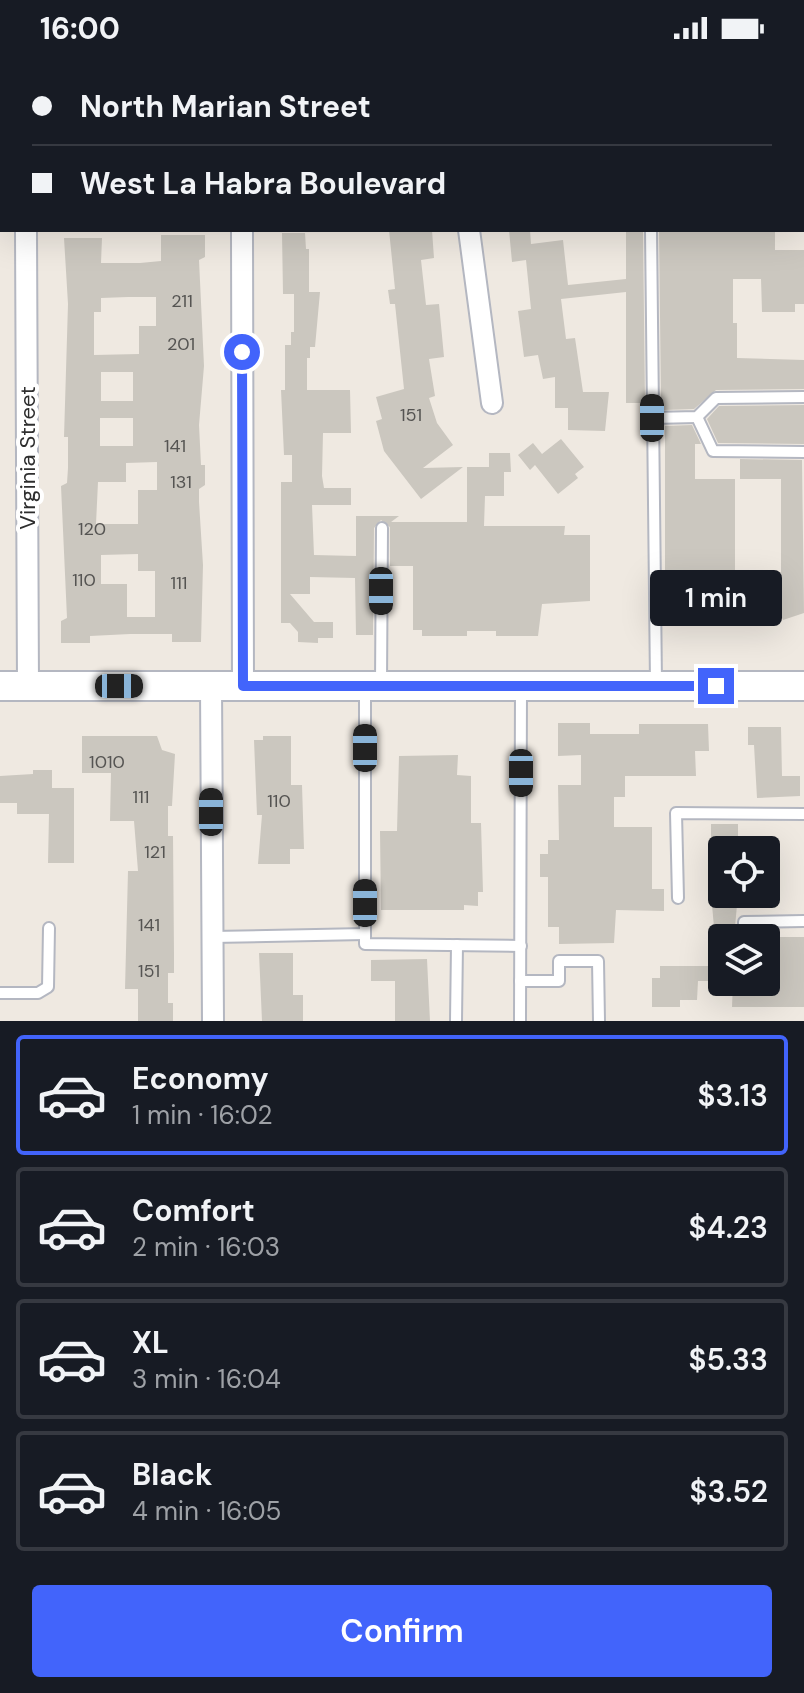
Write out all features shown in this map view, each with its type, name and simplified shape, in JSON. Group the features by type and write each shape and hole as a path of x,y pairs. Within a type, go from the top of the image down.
{"main road":[{"path":"14,686 804,686"}],"street":[{"name":"Virginia Street","path":"14,686 26,232"},
{"path":"242,232 243,686"},
{"path":"469,232 492,403"},
{"path":"211,686 213,1021"}],"lane":[{"path":"651,232 657,686"},
{"path":"652,418 697,417 716,398 804,397"},
{"path":"697,417 713,451 804,452"},
{"path":"365,939 373,686 382,528"},
{"path":"520,1021 521,686"},
{"path":"678,898 676,813 804,814"},
{"path":"744,924 804,921"},
{"path":"0,993 38,993 48,987 49,928"},
{"path":"212,937 365,939 521,946"},
{"path":"456,1021 457,945"},
{"path":"520,981 559,981 559,961 598,961 599,1021"}],"building":[{"path":"389,232 432,232 434,258 421,260 426,305 439,304 444,357 429,359 435,396 429,398 437,423 453,445 423,468 463,467 421,499 384,451 376,421 382,419 376,397 404,389 395,304 390,304 388,290 395,289"},
{"path":"509,232 530,232 531,244 563,240 568,285 626,279 626,232 643,232 645,403 626,403 626,292 561,299 566,339 575,338 583,392 609,392 605,431 568,430 568,408 555,408 555,377 543,379 538,355 524,357 518,311 531,309 526,260 512,262"},
{"path":"659,232 775,232 775,250 804,250 804,304 795,304 795,312 762,312 761,279 733,279 733,323 737,323 737,358 804,360 804,389 716,390 694,409 664,410 664,403 661,403"},
{"path":"282,233 305,233 306,249 309,249 309,292 320,292 315,347 310,347 310,358 307,358 307,390 350,390 351,433 323,433 322,476 324,488 351,488 351,505 312,505 314,555 356,556 356,516 399,516 391,522 467,522 467,467 489,467 489,453 510,453 511,472 504,472 504,496 485,496 484,526 565,526 564,535 590,535 590,601 542,604 538,636 496,636 496,631 467,631 467,636 422,636 422,630 413,630 413,566 390,566 390,527 381,520 374,528 373,635 356,635 355,578 310,577 310,594 290,594 314,622 333,622 333,638 318,638 318,643 298,642 298,632 290,623 281,623 281,482 292,482 292,455 284,455 281,390 285,390 285,345 291,345 291,332 294,332 294,294 283,294"},
{"path":"161,235 205,235 205,257 199,260 204,366 199,425 201,465 205,465 205,485 199,489 203,565 201,642 172,642 172,634 130,634 90,636 90,643 61,643 61,621 67,618 61,486 67,483 68,468 68,437 64,437 68,304 64,238 102,238 101,263 161,261","holes":["156,297 156,326 139,326 139,354 94,355 94,312 101,312 101,298","101,372 133,372 133,401 101,401","100,418 133,418 133,446 100,446","157,462 157,490 138,490 138,524 96,524 98,482 126,482 126,463","138,554 138,571 155,571 155,617 127,617 127,584 101,584 101,555"]},
{"path":"804,405 804,444 718,443 707,419 719,406"},
{"path":"692,425 701,444 695,444 695,479 735,479 735,585 781,585 781,479 740,479 740,459 802,460 804,613 783,620 781,616 750,616 741,621 700,607 692,625 677,620 689,577 665,577 665,426"},
{"path":"561,439 584,467 575,474 578,478 558,494 535,465 530,470 518,455 533,443 542,454"},
{"path":"558,723 590,723 590,734 639,734 639,724 708,724 709,751 695,751 696,776 625,776 625,797 614,797 614,827 652,827 652,889 664,889 664,911 616,910 614,943 559,944 559,927 548,927 548,877 540,877 540,854 548,854 548,840 559,840 558,785 581,785 581,755 558,756"},
{"path":"748,727 781,727 782,776 800,776 800,796 757,798 754,745 748,745"},
{"path":"82,736 157,736 162,750 175,754 172,806 168,806 168,836 173,836 174,973 168,973 168,1003 173,1003 173,1021 138,1021 138,989 125,989 128,871 138,871 134,821 110,821 111,773 82,773"},
{"path":"263,736 291,736 291,785 302,785 304,849 290,849 290,864 258,864 262,815 257,815 254,740 263,740"},
{"path":"458,755 457,775 471,776 471,823 481,823 483,892 478,892 478,906 464,905 464,910 381,910 380,831 397,831 399,756"},
{"path":"33,770 52,770 52,788 74,788 74,863 48,863 49,814 17,814 17,803 0,803 0,776 33,774"},
{"path":"711,824 738,824 738,836 711,836"},
{"path":"712,908 737,908 735,924 714,924"},
{"path":"780,937 804,937 804,1007 732,1007 732,996 780,996"},
{"path":"259,953 293,953 293,995 303,995 303,1021 262,1021"},
{"path":"427,959 430,1021 395,1021 395,981 371,981 371,960"},
{"path":"660,966 708,966 708,981 698,981 697,1000 680,1000 680,1007 652,1007 652,978 660,978"}],"route":[{"path":"242,352 243,686 716,686"}]}
